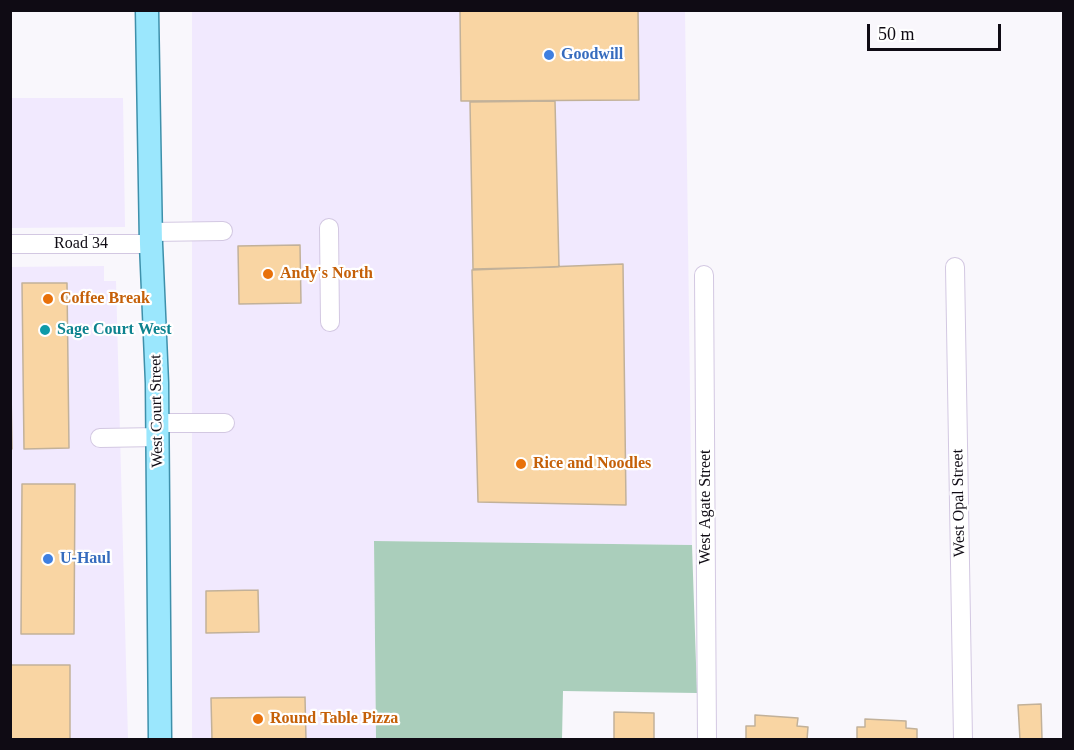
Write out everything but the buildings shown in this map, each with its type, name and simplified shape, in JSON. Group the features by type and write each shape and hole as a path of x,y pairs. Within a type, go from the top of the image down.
{"main road":[{"name":"West Court Street","path":"147,10 151,238 158,430 160,740"}],"street":[{"path":"329,228 330,322"},
{"name":"Road 34","path":"10,244 151,238 223,231"},
{"name":"West Opal Street","path":"955,267 963,740"},
{"name":"West Agate Street","path":"704,275 707,740"},
{"path":"100,438 225,423"}],"shaded area":[{"path":"192,11 685,11 692,545 374,541 376,739 192,740"},
{"path":"11,98 123,98 125,227 11,228"},
{"path":"104,266 104,281 116,281 128,739 11,739 10,267"}],"green space":[{"path":"374,541 692,545 697,693 563,691 562,739 376,739"}],"place":[{"name":"Goodwill","path":"549,55"},
{"name":"Andy's North","path":"268,274"},
{"name":"Coffee Break","path":"48,299"},
{"name":"Sage Court West","path":"45,330"},
{"name":"Rice and Noodles","path":"521,464"},
{"name":"U-Haul","path":"48,559"},
{"name":"Round Table Pizza","path":"258,719"}]}
